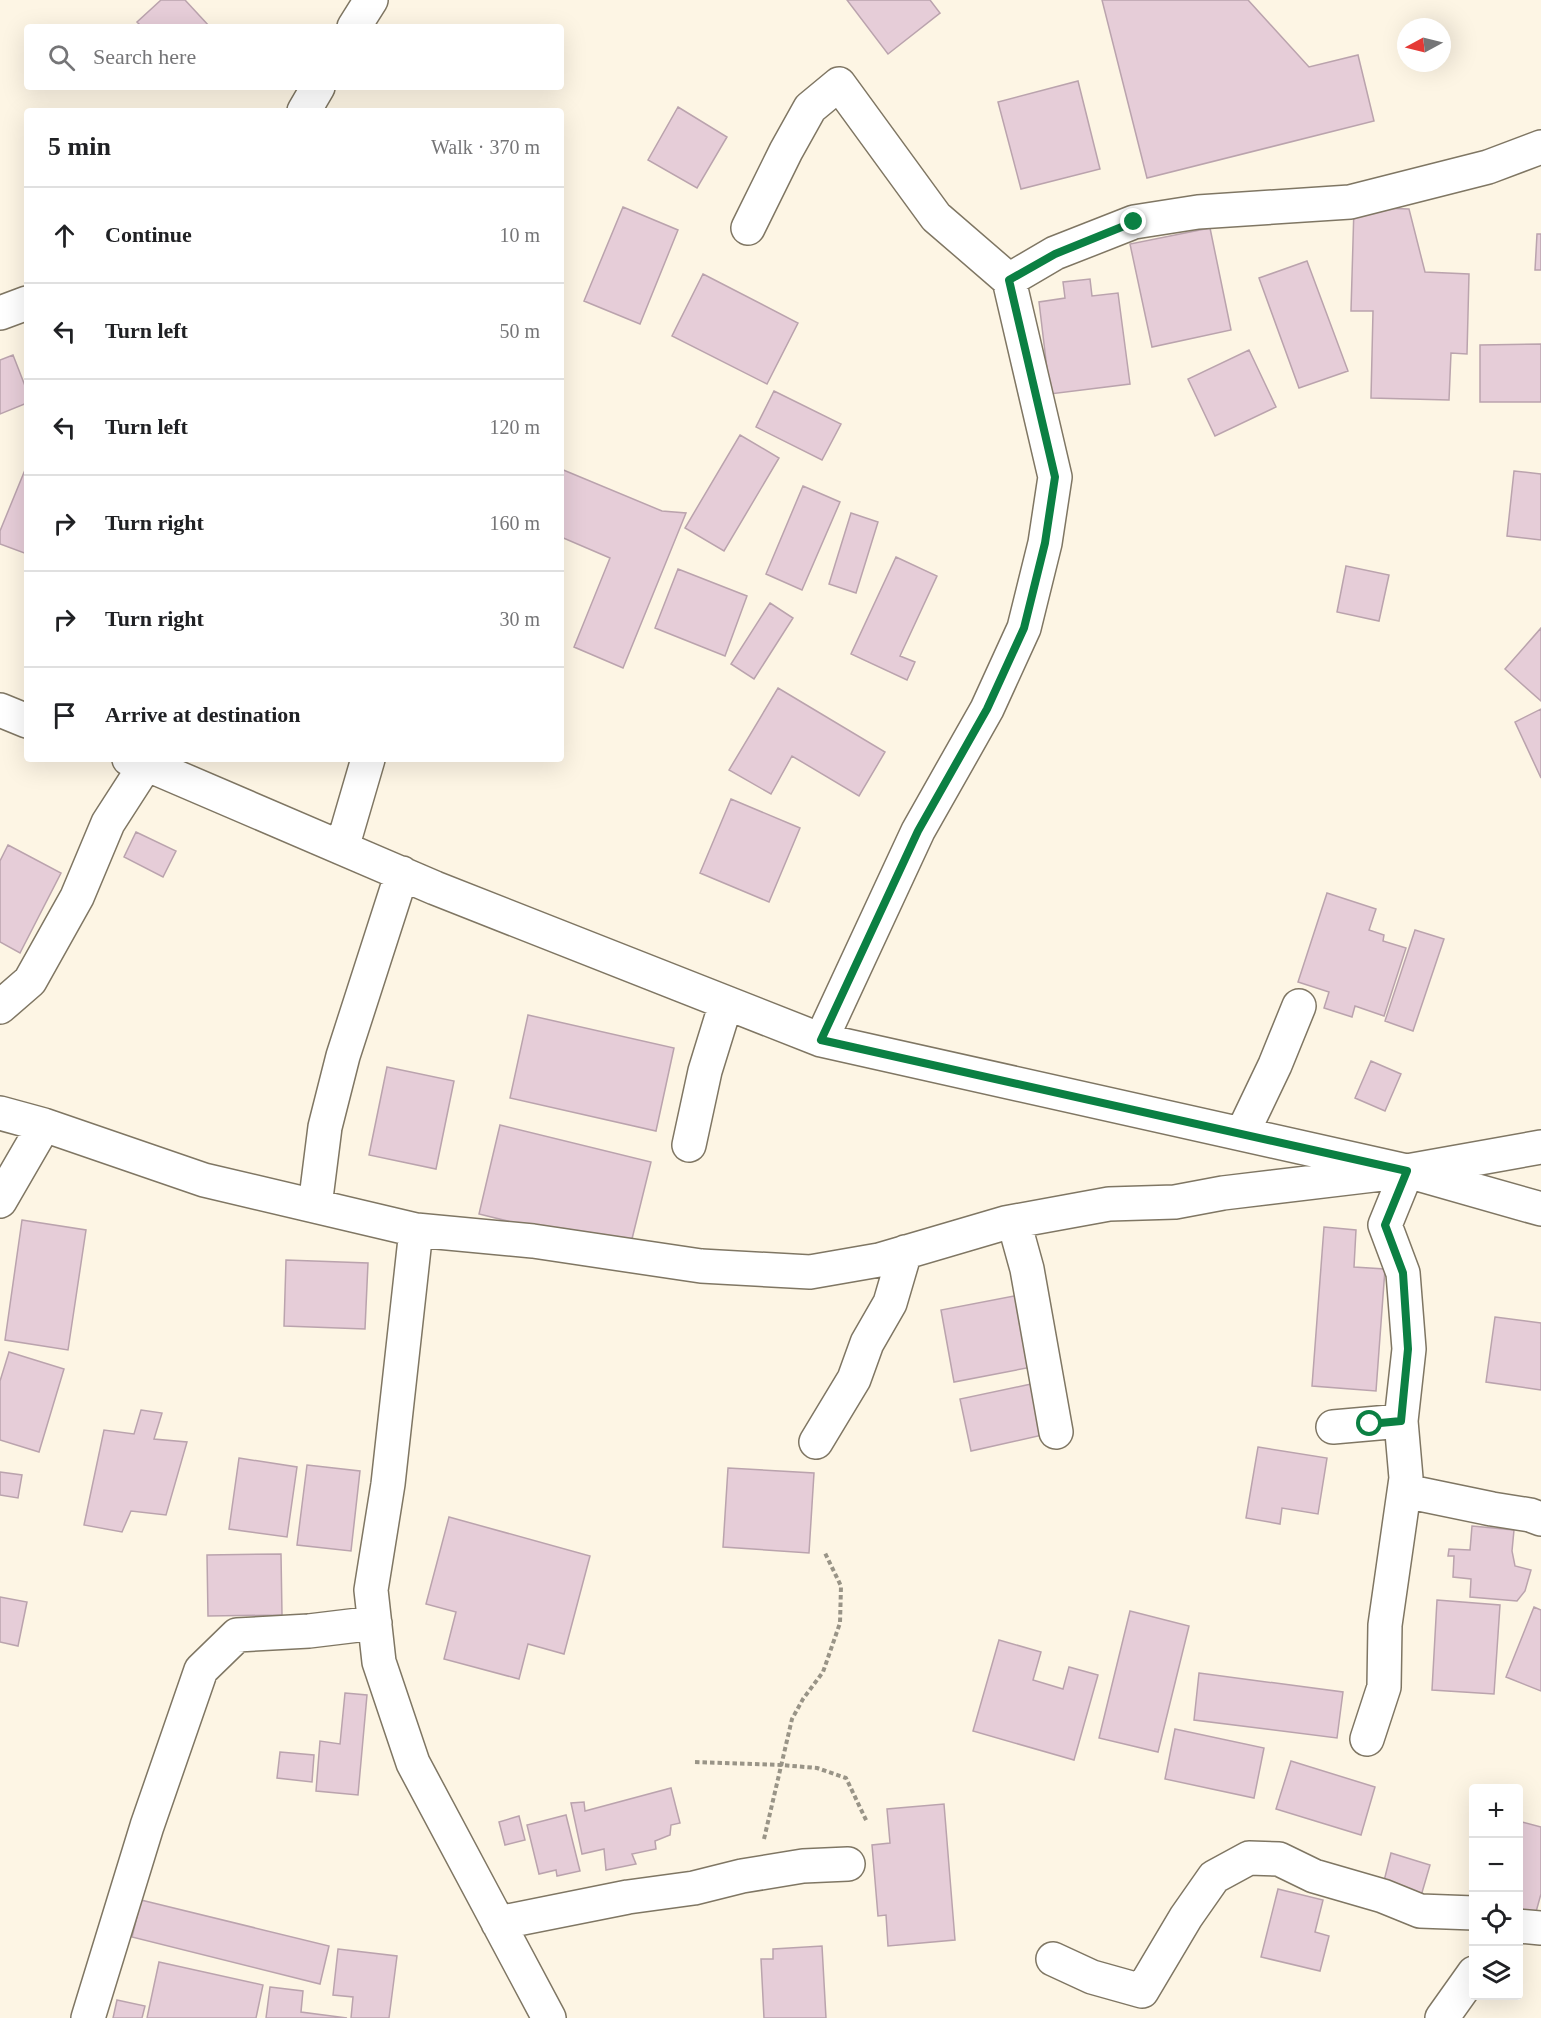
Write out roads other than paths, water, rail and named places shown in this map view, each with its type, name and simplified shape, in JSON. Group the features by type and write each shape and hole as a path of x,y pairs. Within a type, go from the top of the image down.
{"street":[{"path":"356,24 371,0"},
{"path":"748,228 810,108 839,84 936,217 1009,280 1055,477 1045,543 1024,628 987,709 918,831 821,1040"},
{"path":"306,108 316,90"},
{"path":"1009,280 1055,254 1134,222 1198,212 1350,202 1488,167 1541,147"},
{"path":"0,313 24,304"},
{"path":"0,710 24,720"},
{"path":"0,1007 30,981 77,897 137,762 402,873 821,1040 1407,1171 1541,1209"},
{"path":"342,848 367,762"},
{"path":"315,1206 325,1127 342,1056 402,873"},
{"path":"689,1145 705,1071 726,1003"},
{"path":"1242,1134 1275,1065 1299,1006"},
{"path":"0,1113 44,1125 204,1180 416,1230 533,1241 701,1266 810,1272 879,1260 1014,1222 1109,1204 1175,1202 1223,1193 1407,1171 1541,1146"},
{"path":"0,1201 44,1125"},
{"path":"1367,1739 1384,1687 1385,1624 1406,1478 1401,1421 1408,1349 1403,1273 1385,1225 1407,1171"},
{"path":"1014,1222 1027,1269 1056,1432"},
{"path":"416,1230 388,1484 371,1590 380,1662 413,1763 549,2018"},
{"path":"816,1442 854,1379 867,1343 890,1303 905,1252"},
{"path":"1333,1427 1401,1421"},
{"path":"1405,1491 1541,1519"},
{"path":"88,2018 147,1826 201,1670 237,1635 309,1631 375,1623"},
{"path":"1053,1959 1092,1977 1142,1991 1186,1917 1214,1877 1249,1858 1279,1859 1314,1876 1383,1896 1420,1911 1469,1913"},
{"path":"498,1923 628,1897 694,1888 758,1873 803,1866 848,1864"},
{"path":"1523,1926 1541,1928"},
{"path":"1442,2018 1469,1979"}]}
